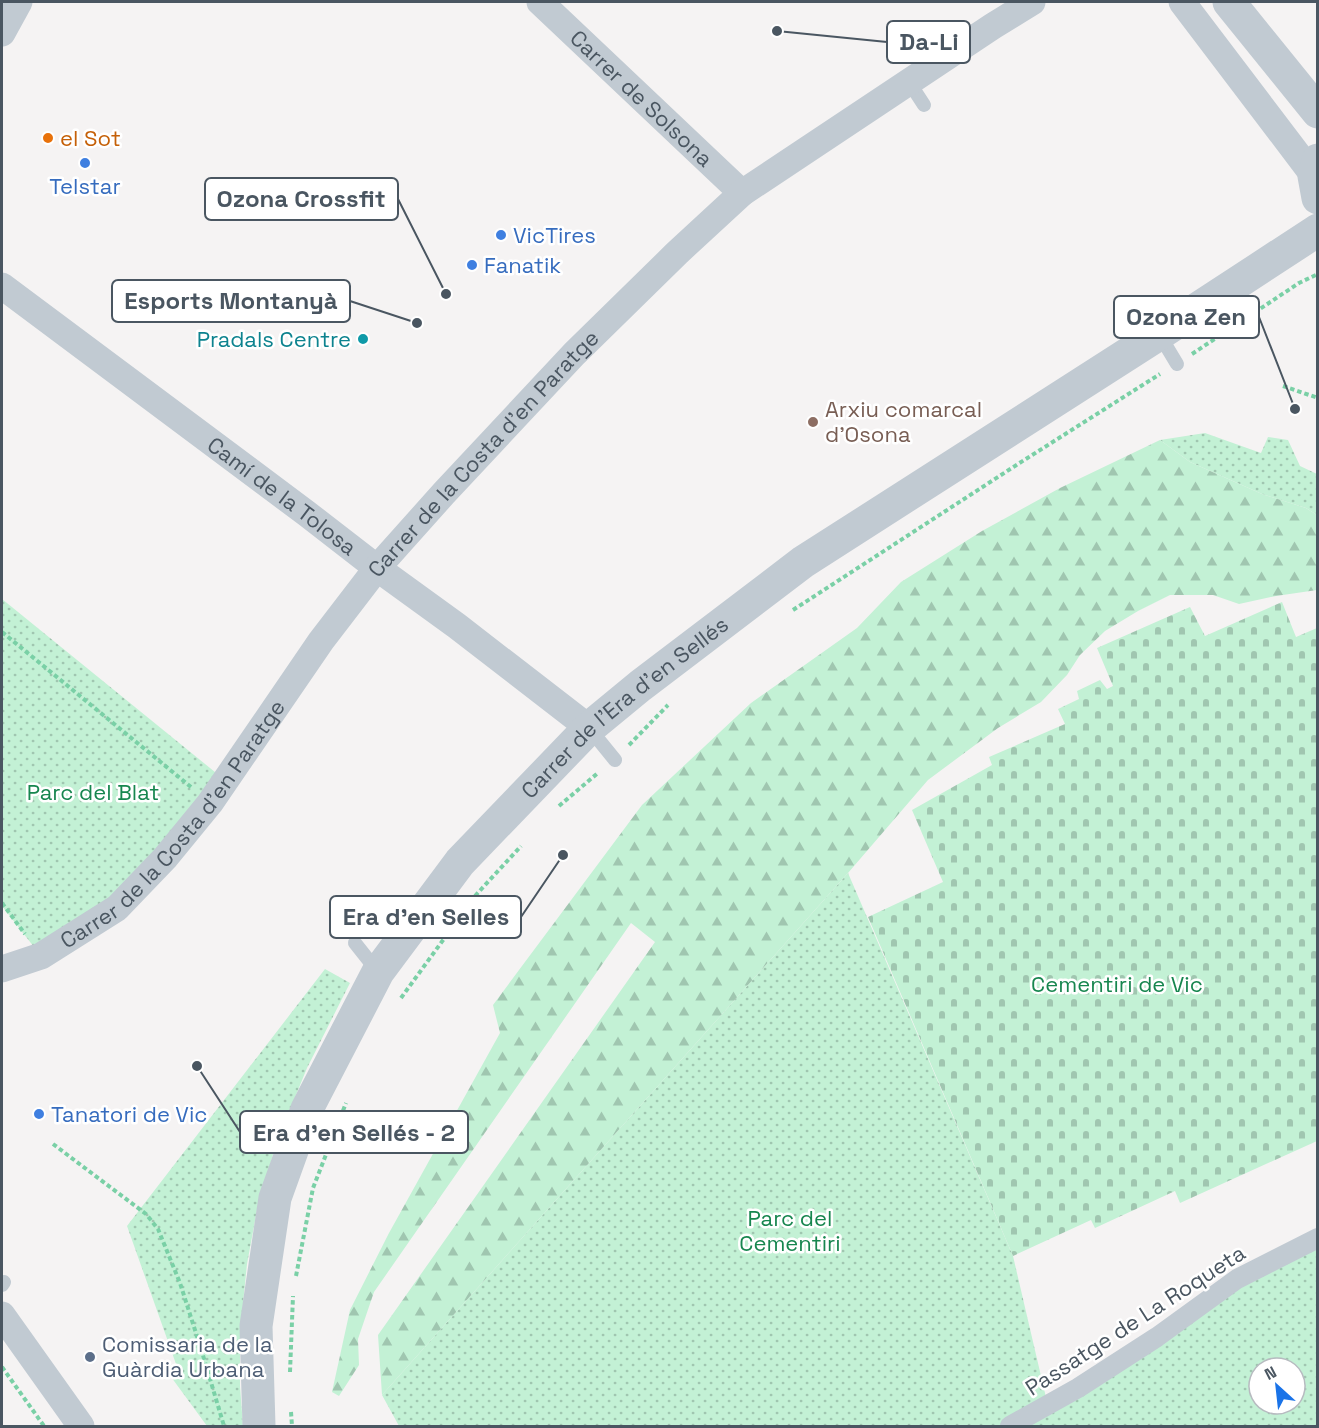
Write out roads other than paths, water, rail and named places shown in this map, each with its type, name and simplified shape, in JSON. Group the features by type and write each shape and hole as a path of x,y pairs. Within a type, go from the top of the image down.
{"street":[{"path":"2,33 19,2"},
{"name":"Carrer de Solsona","path":"540,2 742,193"},
{"name":"Carrer de la Costa d'en Paratge","path":"2,969 41,956 117,908 165,858 210,803 321,642 377,568 574,354 677,254 742,193 1032,2"},
{"path":"1182,2 1316,178"},
{"path":"1229,2 1317,112"},
{"name":"Carrer de l'Era d'en Sellés","path":"259,1426 256,1326 275,1198 307,1109 378,972 460,862 589,728 640,686 803,562 1317,230"},
{"name":"Camí de la Tolosa","path":"2,286 457,626 589,728"},
{"name":"Passatge de La Roqueta","path":"1010,1426 1048,1406 1127,1356 1237,1279 1317,1238"},
{"path":"2,1315 81,1426"}],"lane":[{"path":"909,82 924,105"},
{"path":"1159,334 1177,364"},
{"path":"589,728 615,760"},
{"path":"355,943 378,972"}],"place":[{"name":"Da-Li","path":"777,31"},
{"name":"el Sot","path":"48,138"},
{"name":"Telstar","path":"85,163"},
{"name":"VicTires","path":"501,235"},
{"name":"Fanatik","path":"472,265"},
{"name":"Ozona Crossfit","path":"446,294"},
{"name":"Esports Montanyà","path":"417,323"},
{"name":"Pradals Centre","path":"363,339"},
{"name":"Ozona Zen","path":"1295,409"},
{"name":"Arxiu comarcal d'Osona","path":"813,422"},
{"name":"Era d'en Selles","path":"563,855"},
{"name":"Era d'en Sellés - 2","path":"197,1066"},
{"name":"Tanatori de Vic","path":"39,1114"},
{"name":"Comissaria de la Guàrdia Urbana","path":"90,1357"}],"park label":[{"name":"Parc del Blat","path":"93,792"},
{"name":"Cementiri de Vic","path":"1117,984"},
{"name":"Parc del Cementiri","path":"790,1230"}]}
